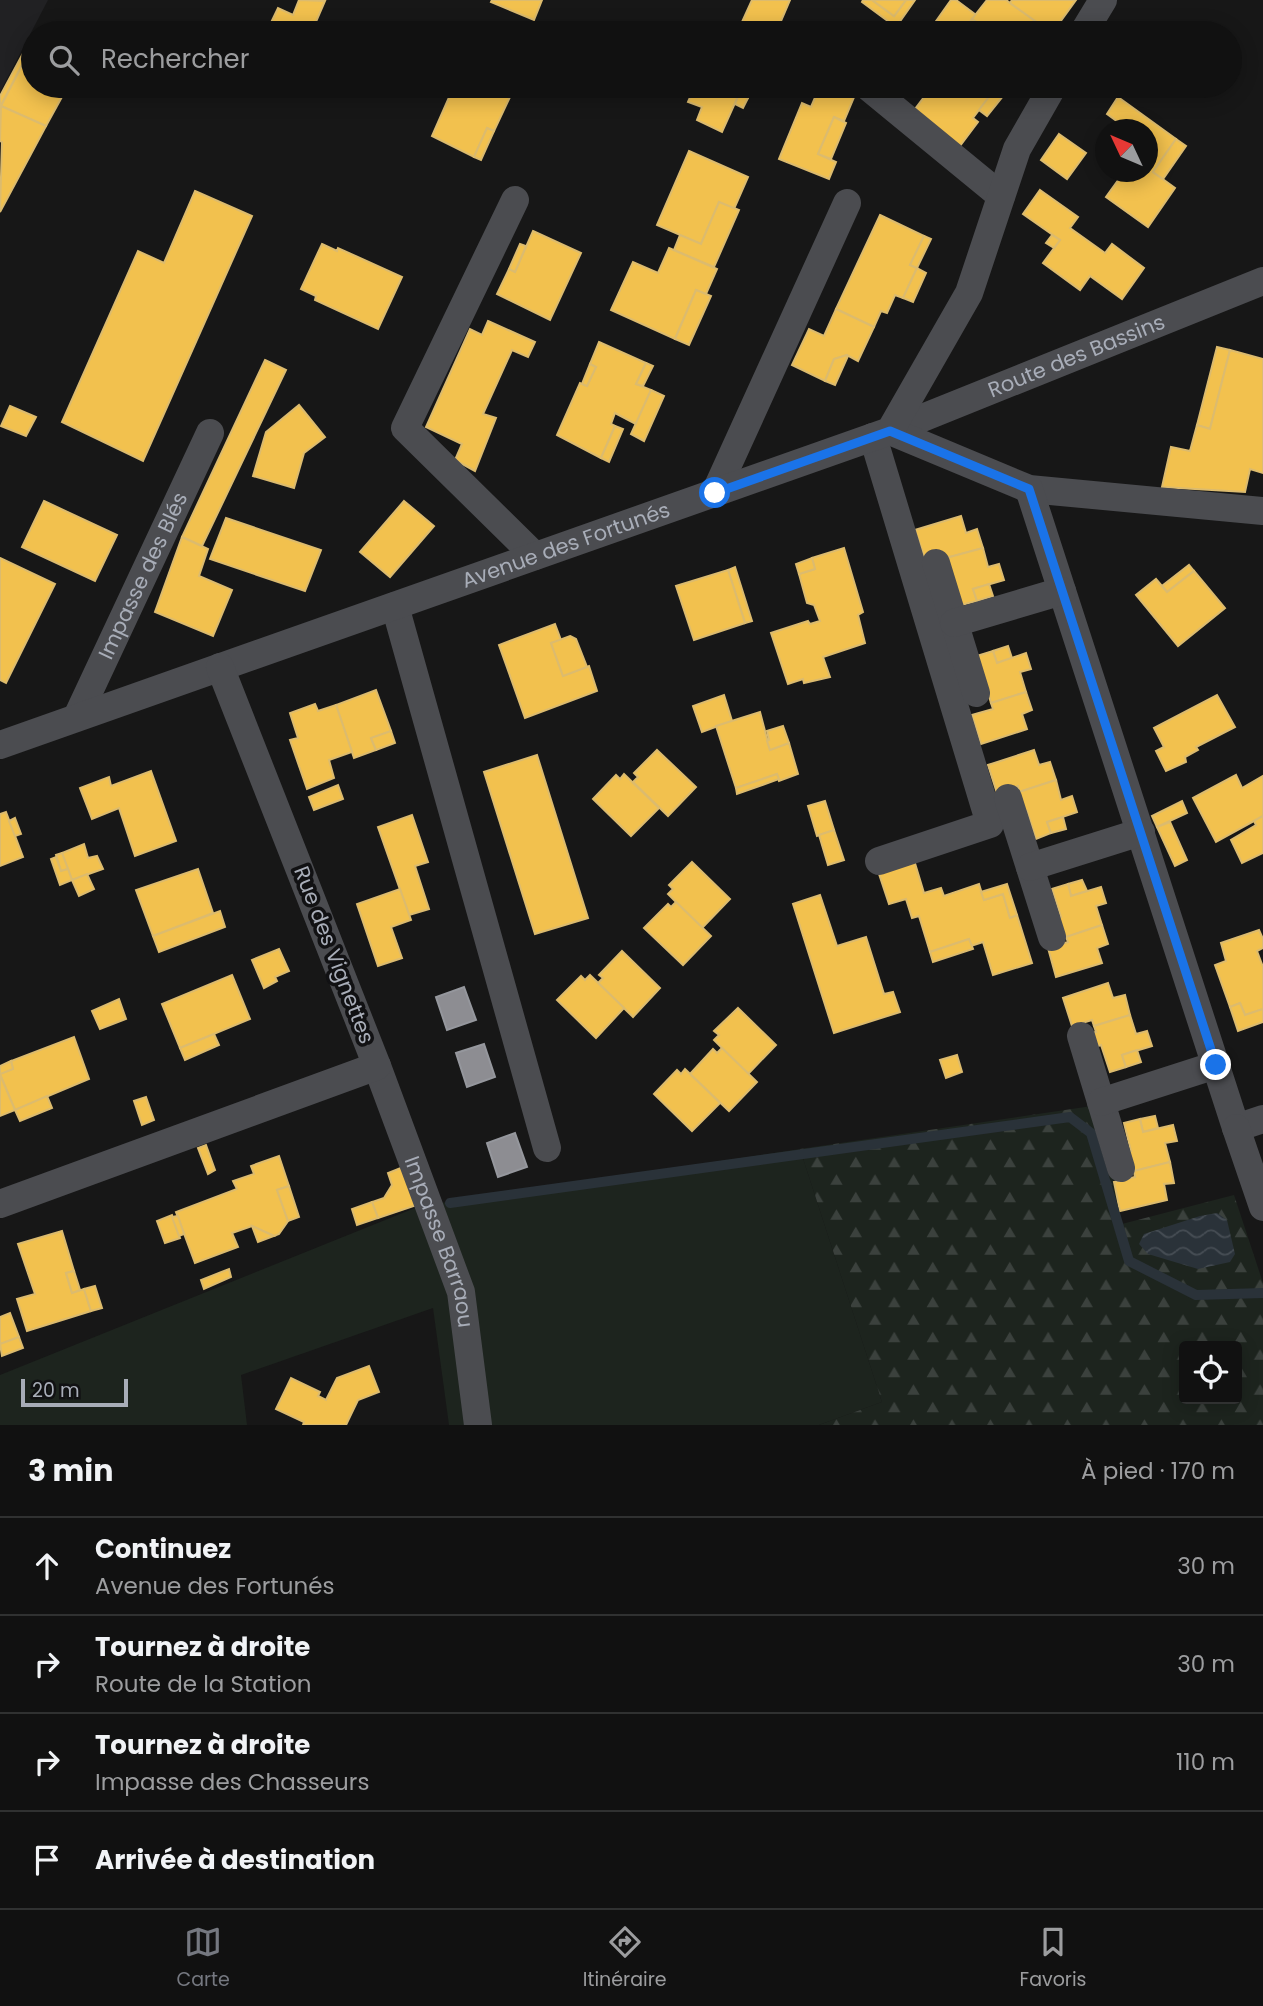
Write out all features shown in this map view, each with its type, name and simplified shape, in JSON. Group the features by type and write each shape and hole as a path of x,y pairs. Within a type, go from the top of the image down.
{"street":[{"path":"1090,21 1103,0"},
{"path":"882,98 1001,196"},
{"path":"879,861 990,824 881,434 970,293 1017,149 1046,98"},
{"path":"515,200 405,428 535,556"},
{"path":"715,493 847,204"},
{"name":"Route des Bassins","path":"881,434 1263,281"},
{"name":"Impasse des Blés","path":"77,717 210,433"},
{"path":"881,434 1029,489 1263,511"},
{"name":"Avenue des Fortunés","path":"0,744 881,434"},
{"path":"1029,489 1263,1207"},
{"path":"936,563 976,693"},
{"path":"954,623 1062,591"},
{"path":"395,606 547,1148"},
{"name":"Rue des Vignettes","path":"0,1204 377,1066 220,667"},
{"path":"1008,798 1052,937"},
{"path":"1030,867 1140,832"},
{"path":"1081,1035 1121,1168"},
{"path":"1101,1102 1216,1065"},
{"name":"Impasse Barraou","path":"377,1066 461,1292 478,1425"},
{"path":"1236,1128 1263,1119"}],"shaded area":[{"path":"0,0 48,0 37,21 21,21 21,52 0,92"}],"green space":[{"path":"1099,1105 1122,1224 1234,1195 1263,1283 1263,1425 819,1425 882,1402 800,1149"},
{"path":"800,1149 882,1402 819,1425 449,1425 433,1308 241,1375 247,1425 0,1425 0,1375 420,1206"}],"water":[{"path":"1217,1213 1227,1220 1235,1254 1230,1262 1198,1269 1148,1254 1139,1244 1144,1234"}],"building: Logements":[{"path":"299,0 325,1 316,21 272,21 278,8 293,15"},
{"path":"542,0 534,20 491,2"},
{"path":"752,0 790,0 781,21 742,21"},
{"path":"872,0 894,16 906,0 915,0 900,21 888,21 862,2"},
{"path":"872,0 906,0 894,16"},
{"path":"951,0 956,0 976,15 971,21 936,21"},
{"path":"987,0 1006,0 1035,21 975,21 972,19"},
{"path":"1012,0 1076,0 1061,21 1035,21 1010,3"},
{"path":"21,57 21,67 0,107 0,96"},
{"path":"21,67 21,98 61,98 46,126 1,106"},
{"path":"449,98 510,98 494,131 487,128 474,157 432,136"},
{"path":"690,98 737,98 722,132 697,120 702,107 688,102"},
{"path":"737,98 748,98 743,108 735,104"},
{"path":"815,98 854,98 844,121 834,117 818,154 836,162 829,179 779,159 802,103 811,107"},
{"path":"923,98 988,98 973,118 978,122 960,146 912,113"},
{"path":"988,98 1001,98 987,116 979,110"},
{"path":"1119,98 1148,119 1114,119 1107,114"},
{"path":"1,106 46,126 0,212 2,142"},
{"path":"834,117 846,123 831,159 818,154"},
{"path":"1158,126 1176,139 1158,165"},
{"path":"487,128 494,131 481,160 474,157"},
{"path":"1059,134 1086,153 1067,179 1041,160"},
{"path":"1176,139 1186,146 1163,179 1158,176 1158,165"},
{"path":"689,151 748,177 734,209 719,202 701,244 657,225"},
{"path":"1158,176 1175,188 1148,227 1106,197 1117,182 1158,182"},
{"path":"1040,190 1078,217 1070,228 1105,253 1112,244 1144,268 1122,299 1090,276 1080,290 1043,263 1060,240 1023,214"},
{"path":"195,191 252,216 143,461 62,422 138,251 164,263"},
{"path":"719,202 739,210 714,267 674,250 680,235 701,244"},
{"path":"880,215 924,236 910,265 917,268 903,298 895,295 887,313 881,311 874,327 836,309"},
{"path":"533,231 581,253 550,320 497,294 509,269 515,272"},
{"path":"1052,235 1060,240 1054,248 1046,243"},
{"path":"924,236 931,239 917,268 910,265"},
{"path":"322,244 337,251 338,248 402,277 378,329 315,300 316,296 301,289"},
{"path":"520,244 526,246 515,272 509,269"},
{"path":"669,248 717,269 706,294 696,290 675,339 611,310 633,262 658,273"},
{"path":"917,268 926,273 913,302 903,298"},
{"path":"696,290 711,296 689,345 675,339"},
{"path":"836,309 874,327 858,361 847,355 834,359 825,381 792,365 809,329 824,336"},
{"path":"488,321 535,342 528,357 512,350 483,414 496,418 475,471 455,460 462,444 426,427 470,329 482,335"},
{"path":"599,342 646,363 636,384 651,390 636,424 615,413 611,424 615,426 601,458 557,435 580,383 587,386 596,367 590,364"},
{"path":"1217,347 1230,350 1210,429 1197,425"},
{"path":"1230,350 1263,359 1263,473 1250,469 1245,492 1162,487 1171,447 1190,451 1197,425 1210,429"},
{"path":"847,355 835,385 825,381 834,359"},
{"path":"265,360 286,370 202,546 182,537"},
{"path":"646,363 653,366 643,386 636,384"},
{"path":"590,364 596,367 587,386 582,384"},
{"path":"651,390 664,396 644,441 631,434"},
{"path":"299,405 325,437 304,453 294,488 253,476 266,432"},
{"path":"10,406 36,417 26,436 1,426"},
{"path":"615,426 623,429 609,462 601,458"},
{"path":"44,501 117,535 95,581 22,547"},
{"path":"404,501 434,526 390,577 360,552"},
{"path":"961,516 966,533 977,529 983,548 946,558 925,559 915,530"},
{"path":"226,518 321,550 305,591 210,559"},
{"path":"182,537 208,549 199,576 232,590 213,636 155,612"},
{"path":"844,548 863,612 858,615 865,643 823,657 830,677 804,683 803,679 788,684 771,633 808,621 810,624 820,621 814,605 807,603 799,574 815,569 812,558"},
{"path":"983,548 988,567 999,564 1004,580 973,589 977,601 961,605 946,558"},
{"path":"0,558 55,584 6,683 0,680"},
{"path":"812,558 815,569 799,574 796,564"},
{"path":"1189,565 1194,571 1167,592 1162,586"},
{"path":"735,567 752,621 745,623 728,570"},
{"path":"728,570 745,623 694,640 676,586"},
{"path":"1194,571 1225,608 1178,646 1136,595 1156,579 1167,592"},
{"path":"989,584 993,596 977,601 973,589"},
{"path":"555,624 561,640 551,643 563,676 589,666 597,691 525,718 499,645"},
{"path":"570,636 576,639 587,667 563,676 551,643"},
{"path":"1008,646 1012,658 997,663 993,651"},
{"path":"993,651 997,663 1026,653 1031,669 1020,672 1026,692 991,703 977,656"},
{"path":"376,690 391,731 371,738 376,750 354,758 336,705"},
{"path":"1026,692 1032,710 1022,714 1027,729 981,744 972,715 993,709 991,703"},
{"path":"724,695 732,721 702,732 693,706"},
{"path":"1217,695 1235,727 1196,747 1198,750 1185,757 1186,762 1166,771 1156,751 1164,747 1154,728"},
{"path":"315,704 318,711 336,705 352,752 329,760 334,778 307,789 290,740 298,738 290,713"},
{"path":"760,712 770,750 789,743 798,774 779,781 777,774 736,788 716,726"},
{"path":"783,726 789,743 770,750 767,731"},
{"path":"391,731 395,743 376,750 371,738"},
{"path":"657,750 696,787 668,816 633,782 638,777 634,773"},
{"path":"1034,750 1039,765 1050,762 1056,780 1019,792 1018,786 997,793 988,765"},
{"path":"537,755 588,918 535,934 484,772"},
{"path":"151,771 176,841 135,856 119,808 92,819 80,788 109,777 111,786"},
{"path":"624,774 659,808 631,836 593,799 616,775 620,779"},
{"path":"777,774 779,779 737,794 736,788"},
{"path":"1236,775 1242,788 1263,776 1263,816 1216,842 1193,798"},
{"path":"1056,780 1061,800 1072,796 1077,812 1047,822 1051,833 1036,839 1027,811 1021,813 1019,792"},
{"path":"338,785 343,799 314,810 309,797"},
{"path":"825,801 834,830 817,836 808,806"},
{"path":"1182,801 1187,813 1157,827 1152,816"},
{"path":"6,812 23,857 0,866 0,814"},
{"path":"412,815 428,862 415,866 429,909 409,915 378,827"},
{"path":"1263,816 1263,853 1242,863 1231,840 1256,825 1254,821"},
{"path":"1063,817 1066,829 1051,833 1047,822"},
{"path":"15,818 21,834 15,836 9,821"},
{"path":"1170,822 1187,860 1175,866 1157,827"},
{"path":"834,830 844,860 828,865 819,835"},
{"path":"84,844 88,858 97,856 103,869 72,880 62,853"},
{"path":"62,853 68,869 61,871 56,855"},
{"path":"56,857 61,871 68,869 72,880 60,885 51,859"},
{"path":"914,860 924,893 941,888 944,896 979,884 984,900 1003,894 1010,918 1017,915 1032,963 993,975 983,942 971,946 969,939 930,952 919,916 912,918 906,899 889,904 878,871"},
{"path":"692,862 730,899 702,928 668,894 673,889 669,885"},
{"path":"198,869 213,913 153,936 136,890"},
{"path":"87,874 94,889 79,896 72,880"},
{"path":"1082,880 1087,891 1071,896 1068,884"},
{"path":"1007,884 1017,915 1010,918 1003,894 984,900 981,892"},
{"path":"1068,884 1071,896 1101,887 1106,903 1096,906 1102,925 1066,937 1055,919 1061,917 1052,889"},
{"path":"400,889 411,920 391,927 402,958 378,966 357,904"},
{"path":"820,895 837,946 866,937 884,994 893,992 900,1012 834,1033 793,904"},
{"path":"676,902 711,936 683,965 644,928 668,904 671,907"},
{"path":"220,911 225,927 159,952 153,936"},
{"path":"1102,925 1108,944 1097,948 1102,963 1056,977 1048,948 1068,942 1066,937"},
{"path":"1259,930 1263,939 1263,948 1257,951 1263,967 1263,1009 1245,1015 1240,1003 1230,1007 1215,965 1226,961 1221,943"},
{"path":"969,939 973,949 933,962 930,952"},
{"path":"279,949 289,971 275,977 277,981 264,988 252,960"},
{"path":"622,951 660,988 633,1017 598,983 603,978 599,975"},
{"path":"232,975 250,1019 180,1048 162,1004"},
{"path":"590,975 624,1008 596,1038 557,1000 581,976 585,980"},
{"path":"1108,983 1113,998 1125,995 1130,1015 1094,1026 1092,1020 1072,1026 1063,998"},
{"path":"119,999 126,1019 100,1029 92,1011"},
{"path":"1240,1003 1245,1015 1263,1009 1263,1022 1238,1031 1230,1007"},
{"path":"738,1008 776,1045 748,1074 714,1040 719,1035 714,1031"},
{"path":"1130,1015 1136,1034 1147,1031 1152,1046 1122,1055 1126,1067 1110,1072 1101,1045 1095,1047 1091,1033 1096,1032 1094,1026"},
{"path":"214,1034 219,1045 185,1060 180,1048"},
{"path":"74,1037 89,1079 15,1110 0,1074 13,1069 11,1061"},
{"path":"722,1048 757,1082 729,1111 690,1074 713,1049 717,1053"},
{"path":"1137,1050 1141,1062 1126,1067 1122,1055"},
{"path":"957,1055 962,1072 946,1078 940,1060"},
{"path":"11,1061 13,1069 0,1074 0,1066"},
{"path":"685,1069 720,1103 692,1131 654,1094 677,1070 681,1074"},
{"path":"0,1075 15,1110 0,1116"},
{"path":"47,1096 52,1108 20,1121 15,1110"},
{"path":"146,1097 154,1120 142,1125 134,1101"},
{"path":"1155,1116 1158,1128 1143,1132 1140,1119"},
{"path":"1140,1119 1143,1132 1173,1125 1177,1141 1165,1143 1170,1162 1134,1171 1124,1153 1131,1151 1124,1123"},
{"path":"206,1145 215,1170 208,1174 198,1148"},
{"path":"279,1156 289,1186 277,1190 288,1221 279,1234 274,1236 252,1226 232,1233 238,1247 195,1263 176,1212 237,1189 233,1181 254,1174 251,1166"},
{"path":"1170,1162 1174,1183 1164,1184 1167,1200 1120,1211 1114,1182 1135,1177 1134,1171"},
{"path":"403,1167 417,1205 378,1218 372,1202 384,1198 392,1185 388,1173"},
{"path":"289,1186 299,1217 288,1221 277,1190"},
{"path":"372,1202 378,1218 357,1225 352,1209"},
{"path":"172,1215 180,1238 165,1243 157,1221"},
{"path":"178,1216 184,1234 179,1236 172,1217"},
{"path":"252,1226 274,1236 258,1242"},
{"path":"62,1231 74,1271 66,1273 72,1293 84,1289 91,1311 27,1331 17,1299 35,1294 18,1244"},
{"path":"229,1269 231,1277 204,1289 201,1280"},
{"path":"74,1271 80,1290 72,1293 66,1273"},
{"path":"95,1286 102,1308 91,1311 84,1289"},
{"path":"10,1313 19,1337 0,1344 0,1317"},
{"path":"19,1337 23,1348 2,1356 0,1344"},
{"path":"369,1366 379,1392 358,1400 346,1425 303,1425 304,1422 276,1409 291,1378 320,1392 318,1396 326,1400 337,1378"}],"building: Industrie":[{"path":"464,987 476,1020 447,1030 436,997"},
{"path":"484,1044 495,1077 467,1087 456,1053"},
{"path":"515,1133 527,1167 498,1177 487,1143"}],"waterway":[{"path":"450,1203 1070,1117 1091,1133 1129,1261 1196,1295 1263,1293"}],"route":[{"path":"715,493 890,431 1029,489 1216,1065"}]}
